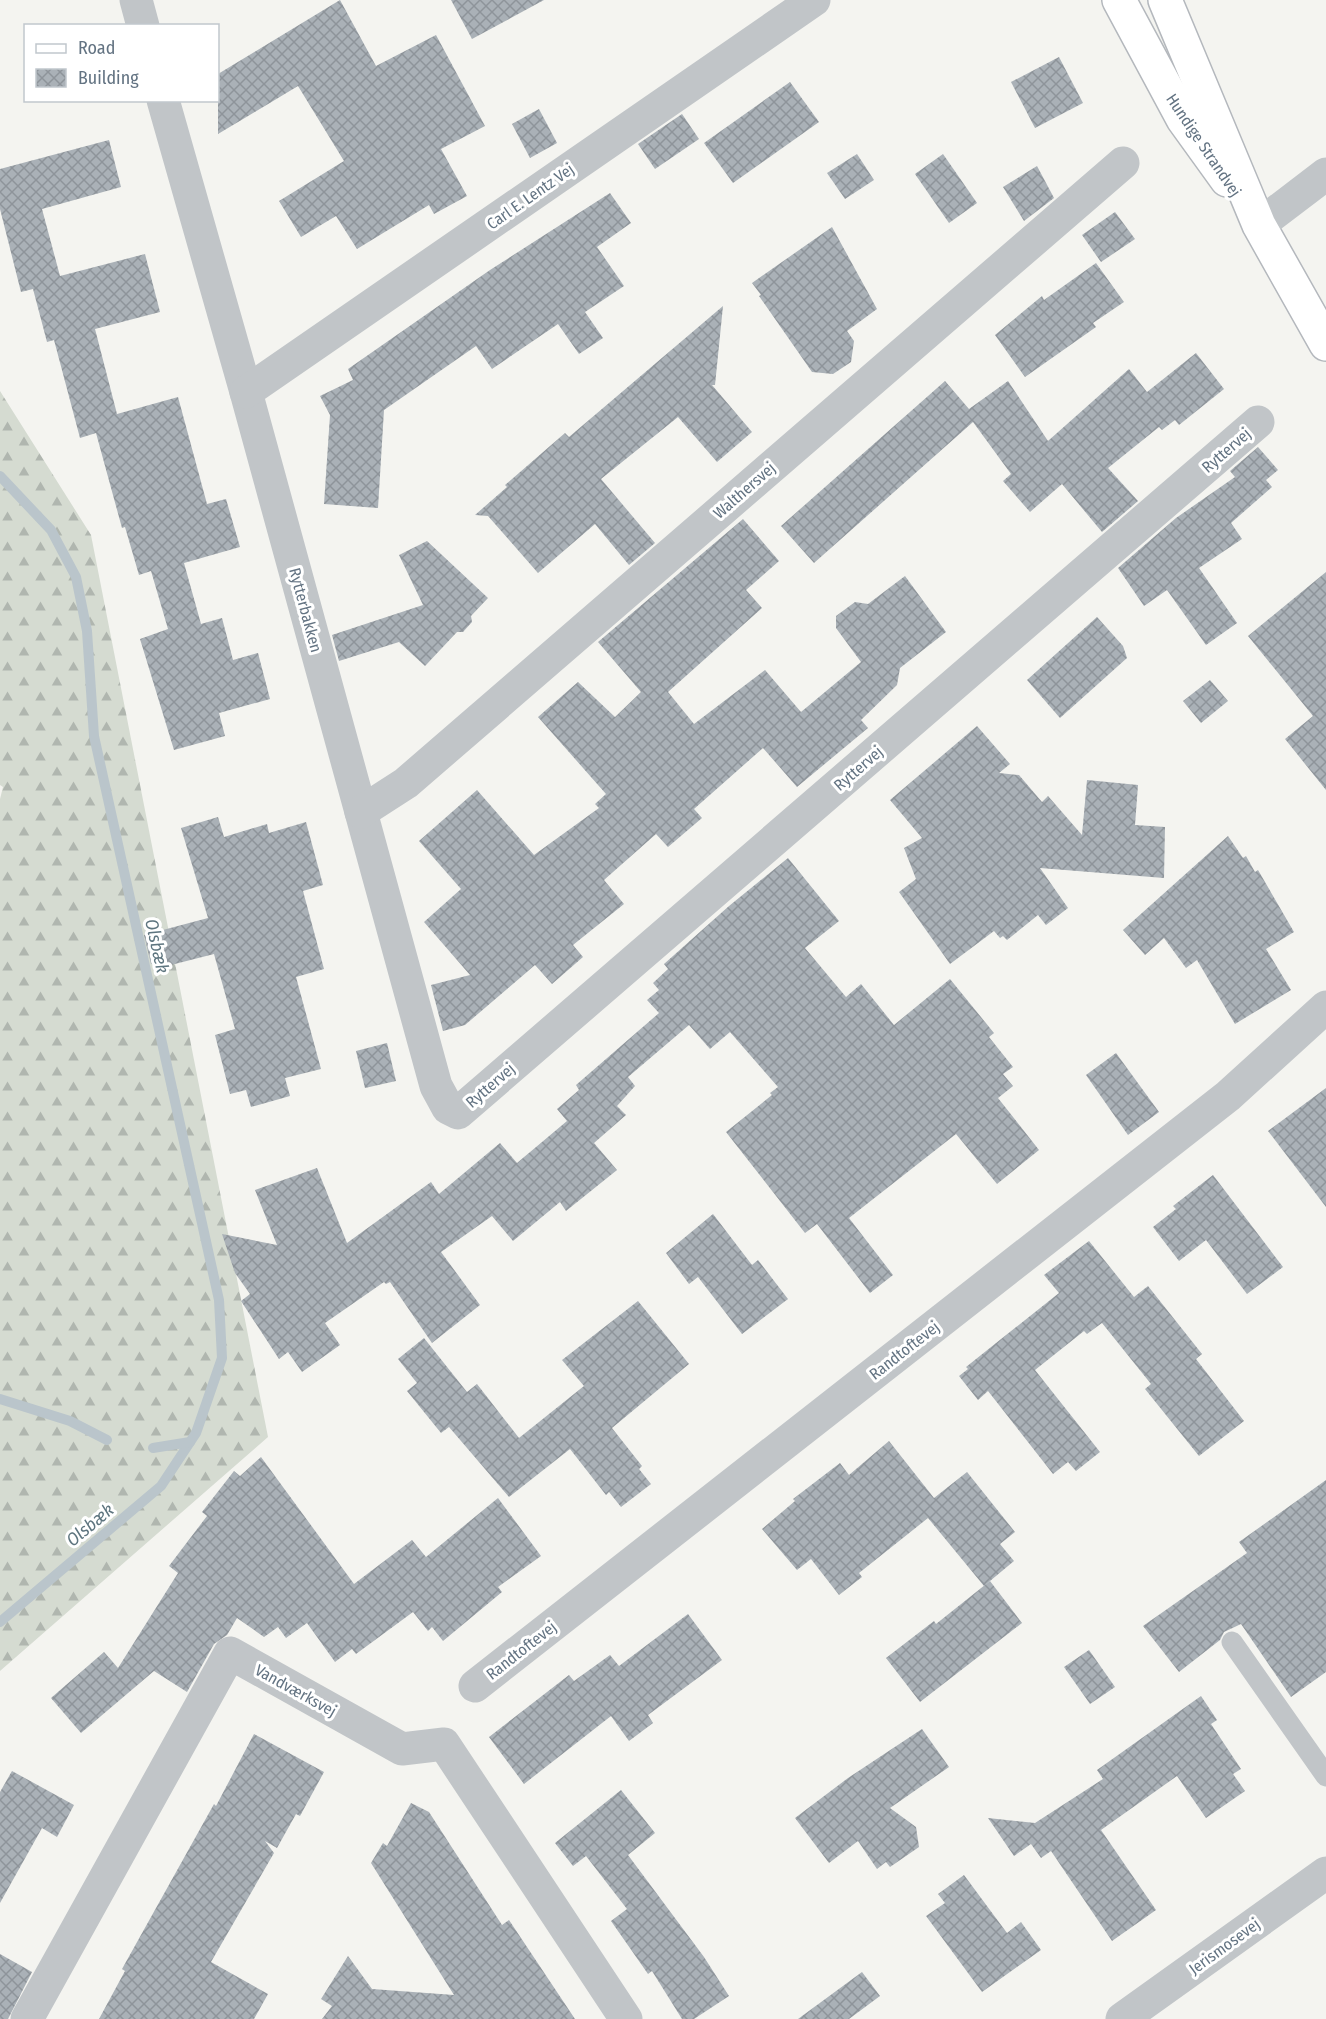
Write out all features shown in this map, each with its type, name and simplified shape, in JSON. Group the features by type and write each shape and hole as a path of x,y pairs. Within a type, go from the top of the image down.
{"main road":[{"name":"Hundige Strandvej","path":"1119,0 1183,119 1259,225 1326,344"},
{"name":"Hundige Strandvej","path":"1165,0 1259,225"}],"street":[{"path":"136,0 142,24"},
{"name":"Carl E. Lentz Vej","path":"246,392 814,0"},
{"name":"Rytterbakken","path":"164,102 246,392 436,1086 448,1108 458,1113"},
{"name":"Walthersvej","path":"361,812 415,776 1123,163"},
{"path":"1259,225 1326,174"},
{"name":"Ryttervej","path":"458,1113 1258,422"},
{"name":"Randtoftevej","path":"475,1686 1228,1096 1326,1007"},
{"name":"Vandværksvej","path":"27,2019 230,1653 402,1749 444,1744 626,2019"},
{"name":"Jerismosevej","path":"1122,2019 1326,1873"}],"lane":[{"path":"1232,1642 1326,1776"}],"green space":[{"path":"0,391 91,535 268,1437 0,1671 0,799 3,787 0,785"}],"building":[{"path":"340,0 376,66 436,35 485,126 441,149 467,196 434,214 429,205 357,249 336,216 301,237 279,201 344,161 298,86 218,134 219,73"},
{"path":"451,0 544,0 472,39"},
{"path":"1059,57 1083,103 1035,128 1011,82"},
{"path":"790,82 819,122 733,183 704,143"},
{"path":"539,109 557,143 530,158 512,124"},
{"path":"682,114 699,139 655,169 638,144"},
{"path":"109,140 121,187 42,209 60,276 145,254 160,312 95,329 117,414 178,397 207,504 226,499 240,547 184,563 201,624 222,618 233,660 258,653 270,699 219,713 225,736 174,750 140,639 168,629 151,571 139,575 125,527 122,528 96,433 80,438 54,340 47,342 33,289 21,292 0,209 0,169"},
{"path":"857,154 874,180 845,199 827,173"},
{"path":"943,154 977,203 949,223 915,174"},
{"path":"1037,166 1054,198 1024,221 1003,187"},
{"path":"610,193 631,223 597,247 624,286 585,312 603,338 579,354 558,324 492,369 476,346 384,410 378,508 324,504 330,415 320,396 353,380 348,369 490,270"},
{"path":"1115,212 1135,239 1101,262 1082,235"},
{"path":"832,227 877,309 847,331 854,341 851,362 833,374 812,372 752,283"},
{"path":"1096,263 1124,302 1093,323 1096,327 1025,377 995,335 1042,296 1044,300"},
{"path":"723,306 715,385 712,385 752,432 717,462 678,417 601,479 655,543 629,565 595,524 538,573 488,516 475,515 507,487 505,485 565,433 569,437"},
{"path":"1196,353 1224,389 1179,425 1175,420 1162,430 1159,427 1108,468 1138,501 1102,532 1062,484 1030,512 1003,481 1011,474 973,422 814,563 781,526 945,381 969,409 1008,381 1048,441 1129,369 1147,392"},
{"path":"1258,447 1278,470 1266,480 1272,487 1231,523 1242,539 1199,568 1237,623 1206,645 1167,590 1144,606 1118,568 1176,518 1235,477 1230,471"},
{"path":"743,519 779,561 746,590 762,608 668,692 694,724 765,670 801,712 861,662 836,628 836,616 855,602 868,604 905,576 946,632 900,668 897,685 861,720 868,728 797,787 763,748 694,809 702,818 668,847 656,834 604,880 624,904 573,945 583,957 552,984 535,965 465,1025 443,1031 431,985 470,975 424,922 461,889 419,841 477,790 534,855 599,808 595,804 606,794 538,717 578,682 615,717 641,692 598,642"},
{"path":"427,541 488,598 471,616 472,622 463,632 457,632 425,666 399,642 339,661 332,635 423,605 399,555"},
{"path":"1326,572 1326,790 1285,739 1313,716 1248,636"},
{"path":"1097,617 1123,646 1127,658 1060,718 1027,680"},
{"path":"1210,680 1228,701 1201,723 1183,701"},
{"path":"977,726 1010,764 999,773 1019,775 1042,802 1048,796 1082,835 1087,780 1138,785 1135,825 1165,827 1164,878 1040,868 1068,908 1046,925 1038,915 1007,940 1003,936 1000,938 994,931 950,964 899,892 916,879 904,848 922,838 890,800"},
{"path":"218,817 224,837 267,824 269,833 306,822 323,885 303,891 324,969 296,977 321,1069 285,1078 290,1096 251,1107 246,1090 230,1094 215,1035 235,1029 214,954 167,966 166,960 151,964 144,935 208,918 181,828"},
{"path":"1228,836 1243,858 1246,856 1255,872 1258,870 1294,932 1266,949 1291,990 1235,1024 1197,960 1186,968 1164,938 1145,955 1123,930"},
{"path":"788,858 839,921 805,948 846,997 861,984 894,1025 950,979 994,1033 989,1037 1013,1067 1003,1074 1013,1086 998,1098 1039,1150 997,1184 956,1134 849,1218 893,1275 870,1293 817,1224 805,1233 726,1132 772,1095 770,1093 778,1087 730,1032 710,1049 689,1025 628,1077 635,1086 617,1106 626,1115 594,1143 617,1170 566,1211 560,1202 513,1241 492,1216 441,1252 480,1305 432,1343 390,1282 386,1284 384,1282 325,1323 340,1345 302,1372 288,1352 279,1359 241,1301 250,1294 235,1273 222,1234 277,1245 255,1190 317,1168 347,1243 431,1182 439,1194 500,1143 517,1163 567,1121 557,1109 579,1090 576,1085 659,1013 647,1000 659,990 653,983 668,969 664,964 729,906"},
{"path":"387,1043 396,1081 365,1088 356,1051"},
{"path":"1116,1053 1159,1112 1128,1135 1086,1075"},
{"path":"1326,1088 1326,1207 1268,1131"},
{"path":"1213,1175 1283,1267 1247,1294 1206,1240 1179,1261 1153,1227 1176,1209 1173,1206"},
{"path":"713,1214 752,1265 758,1260 788,1299 742,1334 698,1277 689,1284 666,1253"},
{"path":"1089,1241 1134,1297 1148,1286 1202,1354 1196,1359 1244,1421 1199,1456 1145,1389 1151,1384 1102,1323 1087,1334 1084,1331 1035,1370 1100,1452 1076,1471 1068,1462 1053,1474 988,1391 978,1400 959,1376 968,1369 966,1367 1059,1293 1044,1275"},
{"path":"638,1301 689,1364 612,1428 642,1466 639,1469 651,1484 621,1507 609,1492 606,1495 570,1449 509,1497 449,1427 441,1433 407,1391 417,1383 398,1359 424,1338 467,1392 477,1384 519,1438 584,1386 562,1360"},
{"path":"889,1441 934,1498 967,1472 1015,1532 1000,1544 1014,1561 984,1586 928,1518 859,1573 862,1577 839,1595 811,1559 797,1570 762,1529 795,1501 793,1499 840,1463 849,1475"},
{"path":"261,1457 354,1584 412,1540 426,1557 498,1498 541,1556 498,1587 502,1592 443,1641 432,1627 428,1631 413,1612 356,1654 352,1649 335,1662 307,1623 286,1638 278,1627 264,1637 237,1618 227,1635 214,1644 187,1692 154,1671 81,1733 51,1698 104,1652 118,1668 178,1573 169,1566 207,1516 202,1512 234,1471 240,1476"},
{"path":"1326,1480 1326,1672 1291,1697 1241,1624 1224,1632 1220,1640 1179,1672 1143,1626 1247,1553 1239,1542"},
{"path":"990,1581 1022,1623 920,1702 886,1658 934,1621 936,1624"},
{"path":"688,1614 722,1660 648,1715 653,1723 629,1741 611,1716 524,1784 489,1737 569,1675 574,1681 610,1655 619,1666"},
{"path":"1089,1650 1115,1687 1090,1704 1064,1667"},
{"path":"1201,1696 1217,1720 1211,1724 1241,1769 1233,1774 1245,1791 1206,1818 1177,1776 1101,1830 1156,1910 1112,1941 1051,1851 1041,1858 1031,1844 1014,1856 988,1818 1035,1823 1103,1779 1097,1770"},
{"path":"922,1729 949,1767 890,1808 916,1827 919,1847 890,1867 886,1862 877,1869 858,1841 829,1863 795,1818 848,1778"},
{"path":"254,1734 324,1772 300,1816 296,1814 277,1848 265,1841 274,1853 211,1962 268,1994 254,2019 99,2019 125,1971 122,1969 214,1804 216,1806"},
{"path":"12,1771 74,1805 57,1837 42,1828 0,1903 0,1792"},
{"path":"621,1790 655,1833 628,1855 704,1957 729,1996 694,2019 682,2019 652,1971 648,1974 611,1921 627,1909 586,1856 573,1866 555,1843"},
{"path":"411,1803 429,1812 502,1925 509,1920 575,2019 322,2019 332,2006 321,1999 348,1956 372,1989 454,1995 371,1863 383,1843 387,1846"},
{"path":"964,1875 1007,1933 1021,1922 1041,1950 982,1992 926,1916 945,1903 938,1894"},
{"path":"0,1954 32,1972 8,2019 0,2019"},
{"path":"862,1972 880,1996 849,2019 798,2019"}],"waterway":[{"name":"Olsbæk","path":"0,476 51,530 76,577 87,631 94,736 219,1300 222,1358 196,1433 161,1486 0,1622"},
{"name":"Olsbæk","path":"0,1399 70,1421 107,1440"},
{"name":"Olsbæk","path":"153,1448 190,1442"}]}
